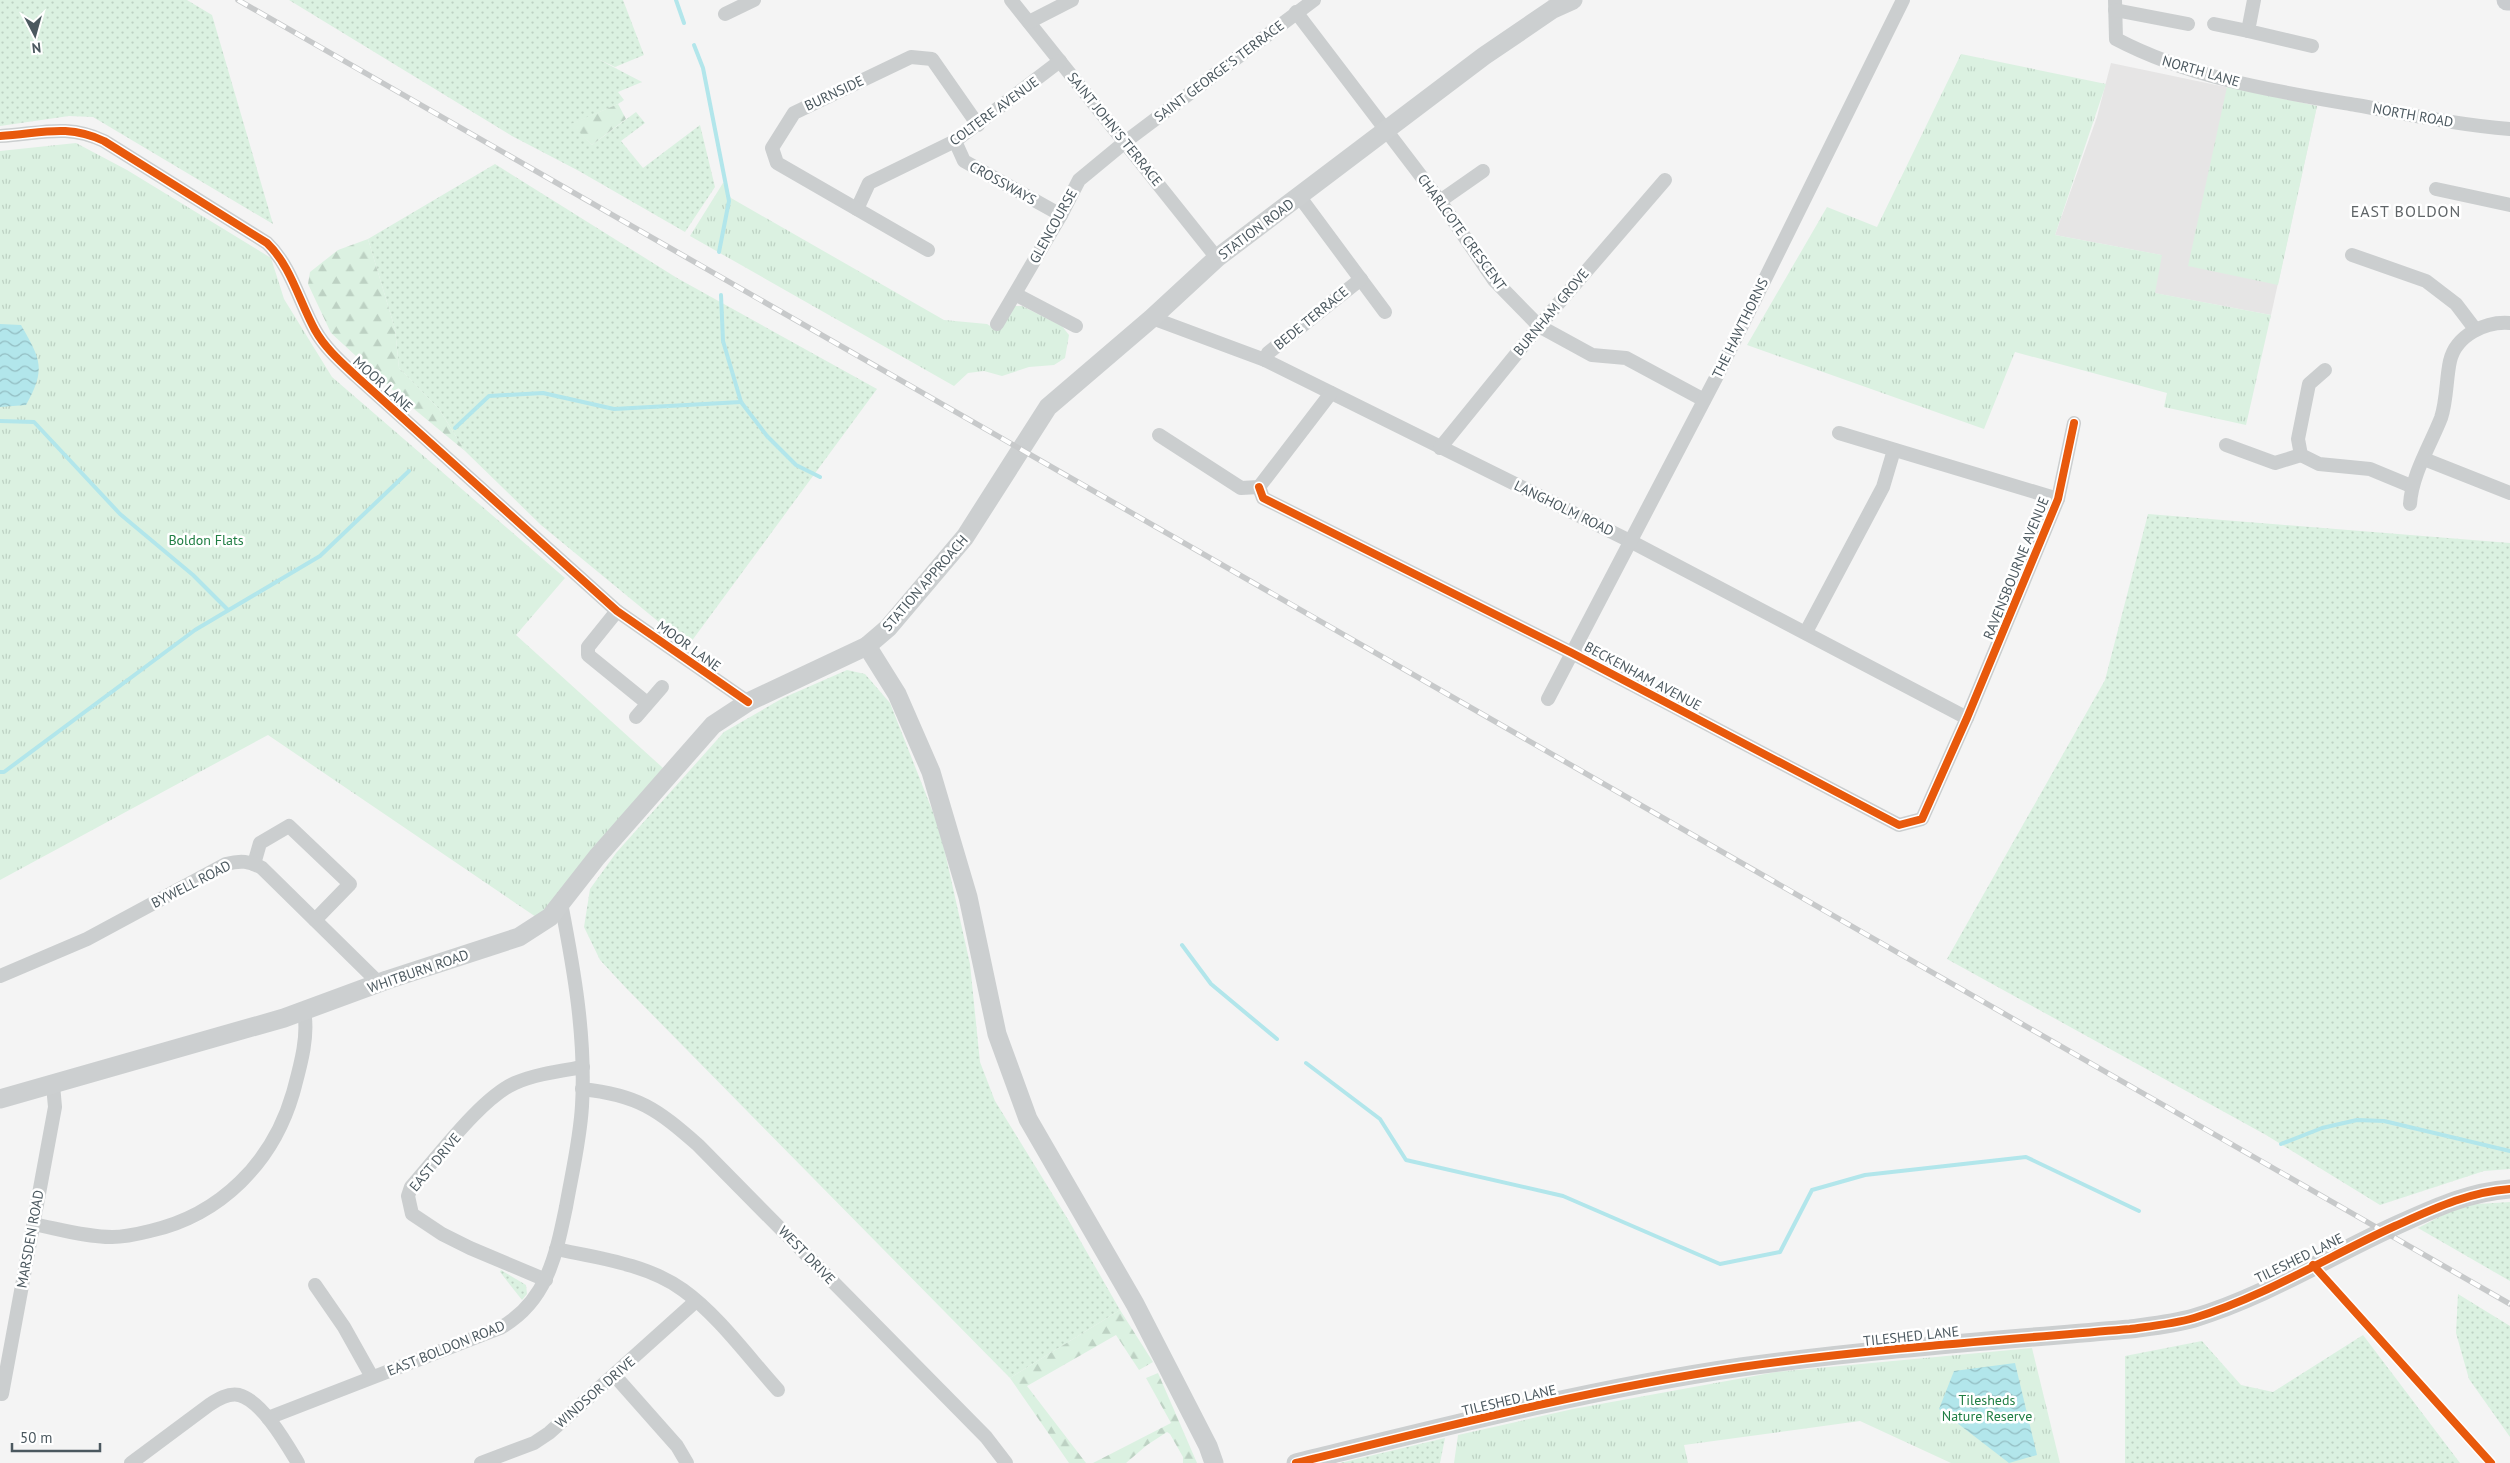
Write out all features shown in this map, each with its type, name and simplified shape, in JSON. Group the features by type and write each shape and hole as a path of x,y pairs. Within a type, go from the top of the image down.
{"street":[{"path":"725,14 754,0"},
{"name":"SAINT JOHN'S TERRACE","path":"1011,0 1217,258"},
{"path":"1029,22 1072,0"},
{"name":"SAINT GEORGE'S TERRACE","path":"1125,142 1314,0"},
{"name":"STATION ROAD","path":"984,507 1048,407 1152,318 1217,258 1484,56 1553,9 1573,0"},
{"name":"THE HAWTHORNS","path":"1548,699 1704,400 1903,0"},
{"path":"2248,31 2254,0"},
{"path":"2115,5 2188,24"},
{"name":"NORTH LANE","path":"2115,5 2116,39 2172,65 2221,79 2317,99"},
{"name":"CHARLCOTE CRESCENT","path":"1296,12 1440,201 1494,280 1539,326 1592,355 1626,358 1704,400"},
{"path":"2214,24 2312,46"},
{"name":"BURNSIDE","path":"928,250 777,163 772,148 794,113 911,57 932,59 978,125"},
{"name":"COLTERE AVENUE","path":"857,209 869,183 956,140 1060,61"},
{"name":"NORTH ROAD","path":"2317,99 2474,126 2510,129"},
{"name":"MOOR LANE","path":"0,136 72,130 87,133 104,141 266,243 282,262 316,330 336,357 560,562 617,611 748,702"},
{"name":"CROSSWAYS","path":"956,140 964,161 1061,215"},
{"name":"GLENCOURSE","path":"997,324 1061,215 1079,180 1125,142"},
{"path":"1440,201 1483,171"},
{"name":"BURNHAM GROVE","path":"1440,448 1539,326 1665,180"},
{"path":"2436,189 2510,204"},
{"path":"1299,196 1385,312"},
{"path":"2352,255 2426,282 2456,304 2475,329"},
{"name":"BEDE TERRACE","path":"1265,360 1268,353 1360,279"},
{"path":"1015,294 1076,326"},
{"name":"LANGHOLM ROAD","path":"1152,318 1265,360 1630,541 1967,718"},
{"path":"2410,504 2411,486 2442,415 2451,358 2461,342 2475,329 2498,322 2510,323"},
{"path":"2301,455 2298,440 2309,384 2324,370"},
{"path":"1159,435 1242,488 1259,487 1332,393"},
{"name":"RAVENSBOURNE AVENUE","path":"1967,718 2058,499 2074,423"},
{"name":"RAVENSBOURNE AVENUE","path":"1840,434 2058,499"},
{"path":"2226,445 2275,463 2301,455 2319,464 2370,469 2411,486"},
{"path":"1806,632 1883,487 1894,450"},
{"path":"2424,459 2510,493"},
{"name":"BECKENHAM AVENUE","path":"1259,487 1263,498 1572,653 1899,825 1922,819 1967,718"},
{"name":"STATION APPROACH","path":"748,702 867,646 888,628 965,537 984,507"},
{"path":"617,611 588,647 588,655 647,703"},
{"path":"867,646 897,694 931,772 968,897 997,1034 1028,1119 1135,1304 1208,1446 1214,1463"},
{"path":"636,716 662,687"},
{"name":"WHITBURN ROAD","path":"0,1099 304,1011 380,983 519,937 550,917 597,857 713,725 748,702"},
{"path":"315,920 350,884 289,826 260,843 254,864 262,868 315,920 380,983"},
{"name":"BYWELL ROAD","path":"0,976 86,939 226,864 238,861 254,864"},
{"name":"EAST BOLDON ROAD","path":"268,1418 500,1328 514,1320 532,1301 550,1273 577,1150 582,1089 579,1001 561,903"},
{"path":"33,1224 113,1237 136,1234 173,1225 217,1202 259,1164 274,1141 287,1113 298,1075 307,1025 304,1011"},
{"name":"EAST DRIVE","path":"546,1280 442,1234 412,1214 408,1196 411,1187 485,1104 500,1091 516,1083 538,1076 582,1067"},
{"name":"MARSDEN ROAD","path":"2,1394 55,1107 52,1085"},
{"name":"WEST DRIVE","path":"582,1089 610,1092 639,1100 658,1111 698,1145 986,1437 1006,1463"},
{"name":"TILESHED LANE","path":"1296,1463 1571,1398 1740,1367 2130,1328 2186,1320 2229,1305 2267,1288 2383,1231 2454,1199 2491,1190 2510,1189"},
{"path":"556,1249 623,1264 653,1274 682,1289 696,1301 778,1390"},
{"path":"315,1285 344,1326 372,1377"},
{"name":"WINDSOR DRIVE","path":"481,1463 534,1442 549,1433 615,1376 696,1301"},
{"path":"615,1376 677,1446 687,1463"},
{"path":"132,1463 223,1396 237,1395 252,1401 268,1418 298,1463"}],"shaded area":[{"path":"2111,63 2317,106 2271,315 2154,293 2161,255 2055,235 2097,117"}],"green space":[{"path":"0,0 187,0 212,15 273,224 93,117 69,116 0,126"},
{"path":"289,0 623,0 644,55 615,67 596,58 642,82 618,92 624,100 618,104 572,124 592,145 636,112 645,123 621,141 643,168 700,125 715,187 685,232 579,171 512,136"},
{"path":"1961,54 2106,84 2055,235 2162,255 2155,293 2271,315 2246,425 2164,407 2167,393 2015,352 1984,429 1747,345 1827,207 1877,227"},
{"path":"2227,87 2317,106 2278,285 2188,266"},
{"path":"618,104 626,119 592,145 571,124"},
{"name":"Boldon Flats","path":"76,143 127,170 271,258 284,299 332,377 565,578 516,635 663,768 539,919 268,735 0,880 0,151"},
{"path":"495,164 677,278 877,389 688,646 541,525 465,451 439,409 399,368 395,329 368,239"},
{"path":"723,183 731,198 944,320 987,324 997,330 1015,306 1022,306 1062,326 1069,335 1065,358 1054,365 1029,367 1002,376 984,371 968,373 954,386 690,236"},
{"path":"368,239 395,329 399,368 439,409 465,451 408,404 331,333 308,284 310,272 338,250"},
{"path":"2148,514 2510,543 2510,1169 2484,1171 2380,1205 2266,1135 1947,959 2105,680"},
{"path":"847,670 865,674 890,703 940,830 970,964 980,1062 995,1101 1069,1221 1120,1310 1010,1378 626,988 600,960 584,927 590,889 616,853 724,732 783,698"},
{"path":"2510,1202 2510,1281 2418,1228 2462,1205"},
{"path":"501,1270 526,1285 527,1294 522,1300 500,1272"},
{"path":"2458,1294 2510,1326 2510,1437 2469,1379 2456,1333"},
{"path":"1120,1310 1153,1362 1139,1370 1116,1335 1027,1386 1086,1463 1069,1463 1010,1378"},
{"path":"2363,1335 2460,1463 2125,1463 2125,1356 2202,1341 2241,1385 2273,1392"},
{"name":"Tilesheds Nature Reserve","path":"2032,1348 2060,1463 1951,1463 1860,1421 1684,1445 1688,1463 1454,1463 1458,1435 1573,1409 1776,1372"},
{"path":"1158,1373 1197,1463 1183,1463 1183,1457 1167,1432 1147,1445 1126,1463 1093,1463 1171,1423 1146,1378"},
{"path":"1445,1438 1440,1463 1340,1463"}],"water":[{"path":"0,324 21,325 37,356 38,373 36,382 26,405 0,407"},
{"path":"2015,1363 2037,1455 2009,1463 1939,1409 1954,1371"}],"waterway":[{"path":"676,0 684,23"},
{"path":"694,45 703,68 729,201 719,252"},
{"path":"721,295 723,341 741,402 767,436 796,465 820,477"},
{"path":"455,428 489,396 543,393 614,409 741,402"},
{"path":"0,421 34,422 120,514 193,575 228,610"},
{"path":"0,772 4,772 195,630 320,556 409,471"},
{"path":"1182,945 1211,984 1277,1039"},
{"path":"1306,1063 1380,1119 1406,1160 1563,1196 1720,1264 1780,1252 1812,1190 1865,1175 2026,1157 2139,1211"},
{"path":"2281,1144 2322,1128 2357,1120 2384,1121 2510,1151"}],"railway":[{"path":"238,0 2510,1304"}],"cycle path":[{"path":"0,136 65,131 77,132 104,141 267,243 289,273 309,319 328,349 617,611 748,702"},
{"path":"1259,487 1263,498 1572,653 1899,825 1922,819 1967,718 2058,499 2074,423"},
{"path":"1296,1463 1517,1410 1629,1386 1741,1367 1936,1345 2130,1329 2186,1320 2220,1309 2271,1288 2370,1238 2437,1208 2480,1194 2510,1189"},
{"path":"2313,1265 2491,1463"}],"district":[{"name":"EAST BOLDON","path":"2406,211"}]}
